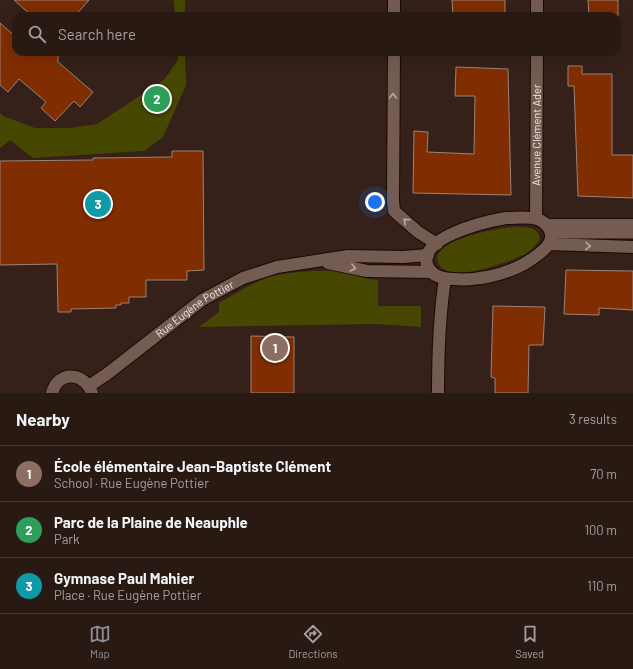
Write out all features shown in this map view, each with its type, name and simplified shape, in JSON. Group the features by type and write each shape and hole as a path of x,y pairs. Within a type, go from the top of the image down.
{"street":[{"path":"394,0 394,12"},
{"path":"537,0 537,12"},
{"path":"394,56 392,200 394,211 418,232 436,244"},
{"name":"Avenue Clément Ader","path":"536,218 537,56"},
{"path":"549,235 544,222 536,218 506,218 482,223 457,231 436,244 428,255 427,263 432,272 445,278 468,280 501,274 524,264 549,235 633,225"},
{"path":"549,235 633,247"},
{"name":"Rue Eugène Pottier","path":"52,393 60,380 73,376 79,378 91,390 107,374 202,300 243,278 277,267 348,256 403,257 428,255"},
{"name":"Rue Eugène Pottier","path":"315,261 367,271 432,272"},
{"path":"438,393 439,341 445,278"}],"lane":[{"path":"549,235 633,234"}],"shaded area":[{"path":"174,0 185,0 185,12 175,12"},
{"path":"178,56 185,56 186,85 163,137 144,151 33,158 10,140 0,148 0,113 3,116 35,128 71,128 97,124 164,80 178,60"},
{"path":"514,227 534,229 539,235 540,239 525,254 484,269 471,271 450,271 442,268 438,264 437,258 441,251 448,245 458,240 483,232"},
{"path":"339,270 368,279 378,280 378,306 421,306 421,327 376,324 199,327 219,312 219,303 263,279 295,272"}],"building":[{"path":"14,0 89,0 78,12 28,12"},
{"path":"452,0 505,0 505,12 453,12"},
{"path":"588,0 618,0 618,12 589,12"},
{"path":"0,23 12,34 12,56 58,56 58,62 93,92 80,107 74,101 55,121 41,108 46,102 19,79 8,92 0,85"},
{"path":"568,66 582,66 582,74 612,74 612,155 633,155 633,198 578,196 574,86 568,86"},
{"path":"456,67 508,69 511,195 413,193 414,131 428,132 427,152 474,154 475,96 455,96"},
{"path":"172,151 203,151 204,270 187,271 187,280 146,280 146,297 129,297 129,303 121,303 121,305 116,305 116,308 71,309 71,312 58,312 57,264 0,265 0,161 172,157"},
{"path":"566,270 633,271 633,310 599,308 599,315 564,314"},
{"path":"493,306 545,307 543,345 529,345 528,393 495,393 495,378 491,377"},
{"path":"251,336 294,337 294,393 251,393"}],"place":[{"name":"Parc de la Plaine de Neauphle","path":"157,99"},
{"name":"Gymnase Paul Mahier","path":"98,204"},
{"name":"École élémentaire Jean-Baptiste Clément","path":"275,348"}]}
